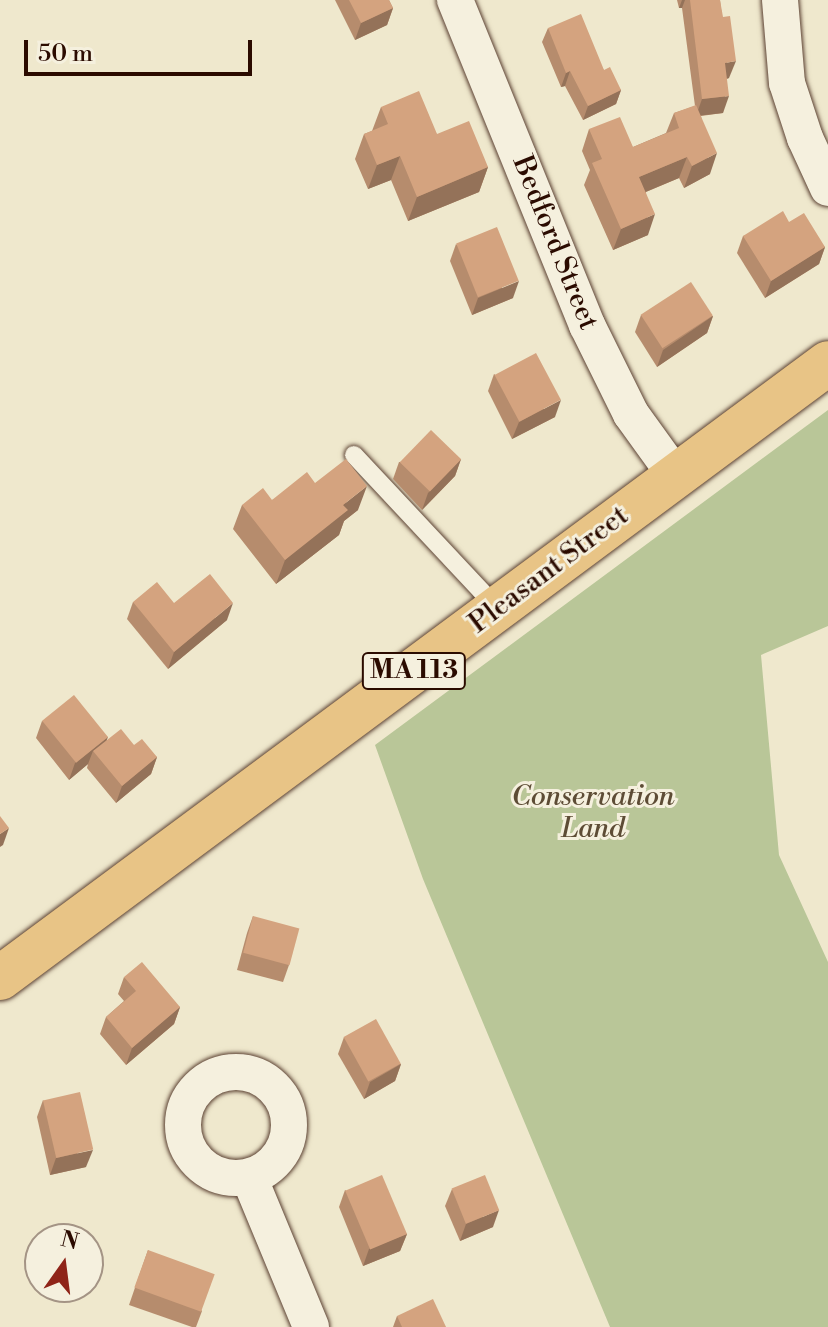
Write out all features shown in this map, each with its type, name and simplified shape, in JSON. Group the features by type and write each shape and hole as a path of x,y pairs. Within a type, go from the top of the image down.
{"main road":[{"name":"Pleasant Street","path":"0,978 828,363"}],"street":[{"name":"Bedford Street","path":"455,0 587,325 631,414 675,475"},
{"path":"780,0 787,83 805,138 828,188"},
{"path":"249,1177 311,1327"}],"lane":[{"path":"354,455 498,609"}],"green space":[{"name":"Conservation Land","path":"828,410 828,626 761,655 779,855 828,962 828,1327 610,1327 423,879 375,745"}],"building":[{"path":"349,0 389,0 393,8 361,23"},
{"path":"690,0 720,0 723,17 730,16 736,61 725,63 729,96 702,99"},
{"path":"581,14 604,70 610,67 621,90 588,106 570,71 566,73 548,28"},
{"path":"419,91 437,134 469,121 488,167 417,197 400,156 377,165 364,134 388,124 381,107"},
{"path":"696,105 717,153 692,166 687,157 639,177 655,214 621,229 592,163 602,159 589,129 620,117 633,147 679,128 674,113"},
{"path":"783,211 789,222 804,213 825,247 771,281 743,236"},
{"path":"497,227 519,281 478,297 456,243"},
{"path":"691,282 713,316 662,348 641,315"},
{"path":"536,353 561,400 519,422 495,375"},
{"path":"431,430 461,459 430,492 400,462"},
{"path":"346,459 367,486 343,505 348,510 285,560 242,505 263,488 272,500 307,472 315,483"},
{"path":"210,574 233,603 174,652 133,602 157,582 174,603"},
{"path":"74,695 108,737 76,763 42,721"},
{"path":"121,729 134,745 142,739 157,757 122,786 93,751"},
{"path":"0,816 9,828 0,834"},
{"path":"253,916 299,928 290,965 243,953"},
{"path":"142,962 180,1007 132,1048 106,1017 136,991 124,977"},
{"path":"376,1019 401,1064 368,1082 344,1037"},
{"path":"80,1092 93,1149 56,1158 43,1101"},
{"path":"382,1175 407,1234 370,1250 345,1191"},
{"path":"485,1175 499,1210 466,1224 452,1188"},
{"path":"148,1250 215,1274 201,1312 134,1288"},
{"path":"433,1299 446,1327 402,1327 397,1316"}]}
